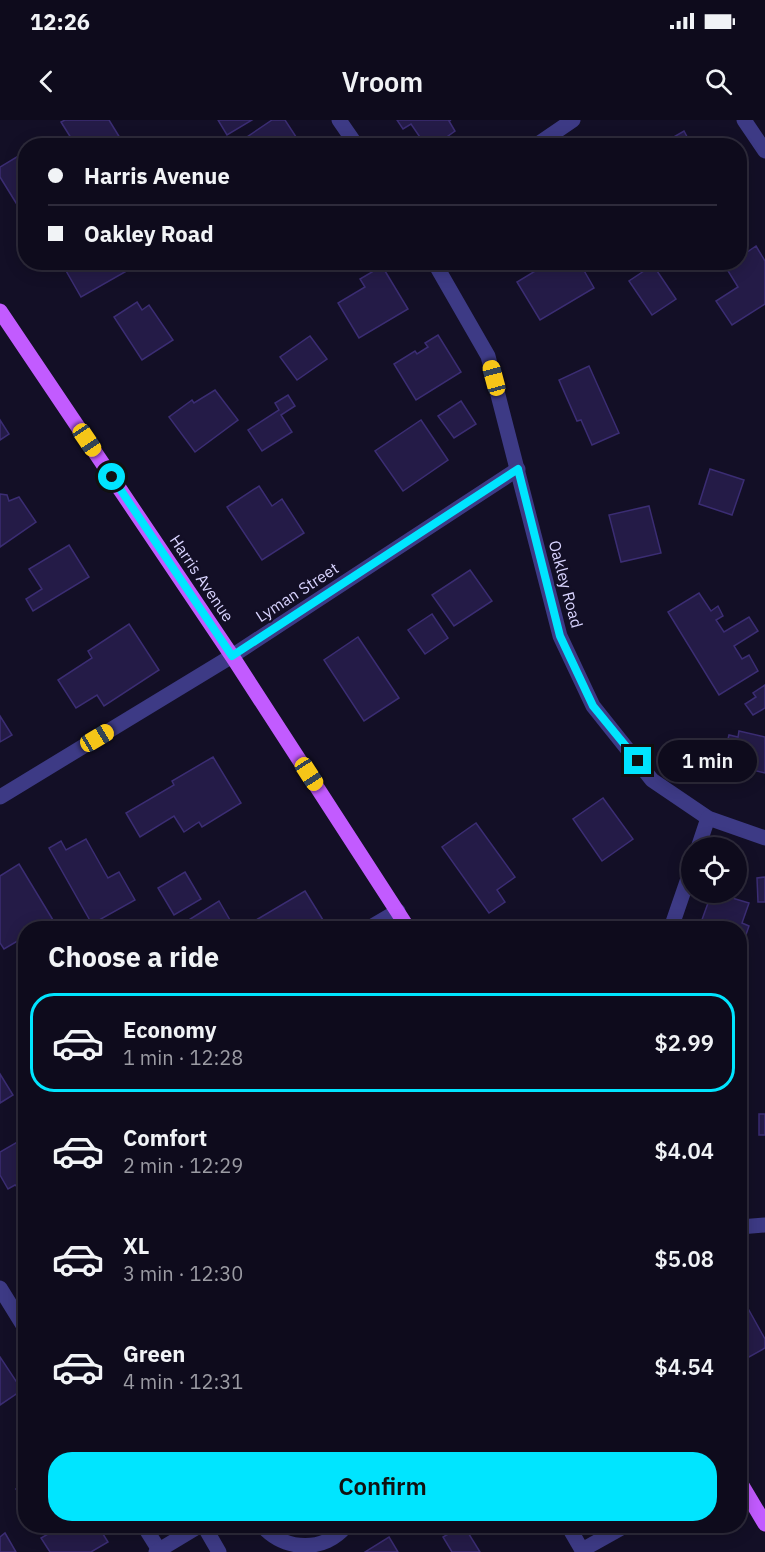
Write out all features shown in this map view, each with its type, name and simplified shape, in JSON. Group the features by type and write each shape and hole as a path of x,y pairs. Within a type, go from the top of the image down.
{"main road":[{"name":"Harris Avenue","path":"0,312 232,656 404,921"},
{"path":"747,1494 765,1524"}],"street":[{"path":"339,120 351,138"},
{"path":"547,138 573,120"},
{"path":"744,120 765,151"},
{"name":"Oakley Road","path":"439,270 488,356 560,636 593,706 652,780 708,818 765,838"},
{"name":"Lyman Street","path":"0,797 232,656 518,469"},
{"path":"702,837 708,818"},
{"path":"673,921 681,899"},
{"path":"381,921 398,911"},
{"path":"747,1227 765,1226"},
{"path":"0,1288 18,1317"},
{"path":"148,1533 157,1551 187,1533"},
{"path":"208,1533 219,1552"},
{"path":"268,1533 290,1548 308,1549 327,1545 339,1533"},
{"path":"572,1533 582,1550 612,1533"}],"building":[{"path":"65,120 109,120 120,138 71,138 61,122"},
{"path":"218,120 252,120 227,135"},
{"path":"272,120 285,120 297,138 245,138"},
{"path":"397,120 451,120 449,121 455,131 445,138 421,138 411,124 403,129"},
{"path":"684,131 688,138 672,138"},
{"path":"18,156 18,206 0,177 0,167"},
{"path":"756,246 765,261 765,304 732,325 716,301 738,287 727,270 747,270 747,252"},
{"path":"66,270 128,270 81,297"},
{"path":"375,270 384,270 408,309 359,338 338,303 365,287 360,279"},
{"path":"537,270 584,270 594,288 540,320 517,282"},
{"path":"646,270 656,270 676,299 652,315 629,281"},
{"path":"137,302 142,310 149,305 173,340 142,360 114,317"},
{"path":"438,335 461,372 416,400 394,364 415,351 417,354 428,347 425,343"},
{"path":"310,336 327,359 297,380 280,357"},
{"path":"589,366 619,433 592,445 581,420 577,421 559,380"},
{"path":"215,390 238,420 195,452 169,417 192,400 194,403"},
{"path":"288,395 295,406 281,415 292,432 262,451 248,430 279,410 275,403"},
{"path":"461,401 476,424 454,438 438,416"},
{"path":"0,420 9,434 0,440"},
{"path":"421,420 448,460 403,491 375,451"},
{"path":"710,469 744,480 732,515 699,504"},
{"path":"259,486 272,506 282,499 304,533 262,560 227,507"},
{"path":"0,494 7,495 9,501 19,497 36,522 0,547"},
{"path":"649,506 661,553 621,562 609,515"},
{"path":"69,545 89,577 33,611 26,599 42,589 29,569"},
{"path":"470,570 492,601 454,626 432,595"},
{"path":"699,593 711,611 718,606 723,616 716,620 724,632 749,617 758,631 734,646 742,659 749,655 758,671 719,695 668,612"},
{"path":"432,614 448,638 425,654 408,630"},
{"path":"129,624 159,670 104,706 97,695 76,708 58,680 92,658 88,651"},
{"path":"358,637 399,698 364,721 324,660"},
{"path":"765,685 765,708 753,715 745,704 756,697 753,693"},
{"path":"0,716 12,735 0,742"},
{"path":"739,731 765,737 765,773 732,765 734,761 723,759 729,735 738,737"},
{"path":"213,757 241,803 202,827 199,822 184,832 174,816 140,837 126,813 174,785 172,781"},
{"path":"603,798 633,839 602,861 573,819"},
{"path":"476,823 515,877 497,890 505,902 489,913 442,847"},
{"path":"86,839 108,878 119,872 135,900 97,921 90,921 49,848 61,841 66,850"},
{"path":"19,864 53,920 18,921 18,941 4,949 0,943 0,876"},
{"path":"185,872 201,899 174,915 158,888"},
{"path":"765,877 765,902 758,902 757,878"},
{"path":"305,891 324,921 257,921"},
{"path":"219,901 231,921 187,921"},
{"path":"747,902 749,903 743,921 702,921 708,903"},
{"path":"0,1074 13,1095 0,1103"},
{"path":"759,1114 765,1114 765,1135 759,1135"},
{"path":"18,1142 18,1187 15,1185 8,1189 0,1175 0,1152"},
{"path":"747,1307 765,1339 765,1348 747,1358"},
{"path":"0,1357 18,1384 18,1393 0,1405"},
{"path":"5,1533 16,1552 0,1552 0,1537"},
{"path":"50,1533 102,1533 108,1542 91,1552 50,1552 41,1538"},
{"path":"450,1533 468,1533 480,1552 452,1552 443,1537"},
{"path":"389,1537 398,1552 365,1552"}],"route":[{"path":"112,477 232,656 518,469 560,636 593,706 638,761"}]}
